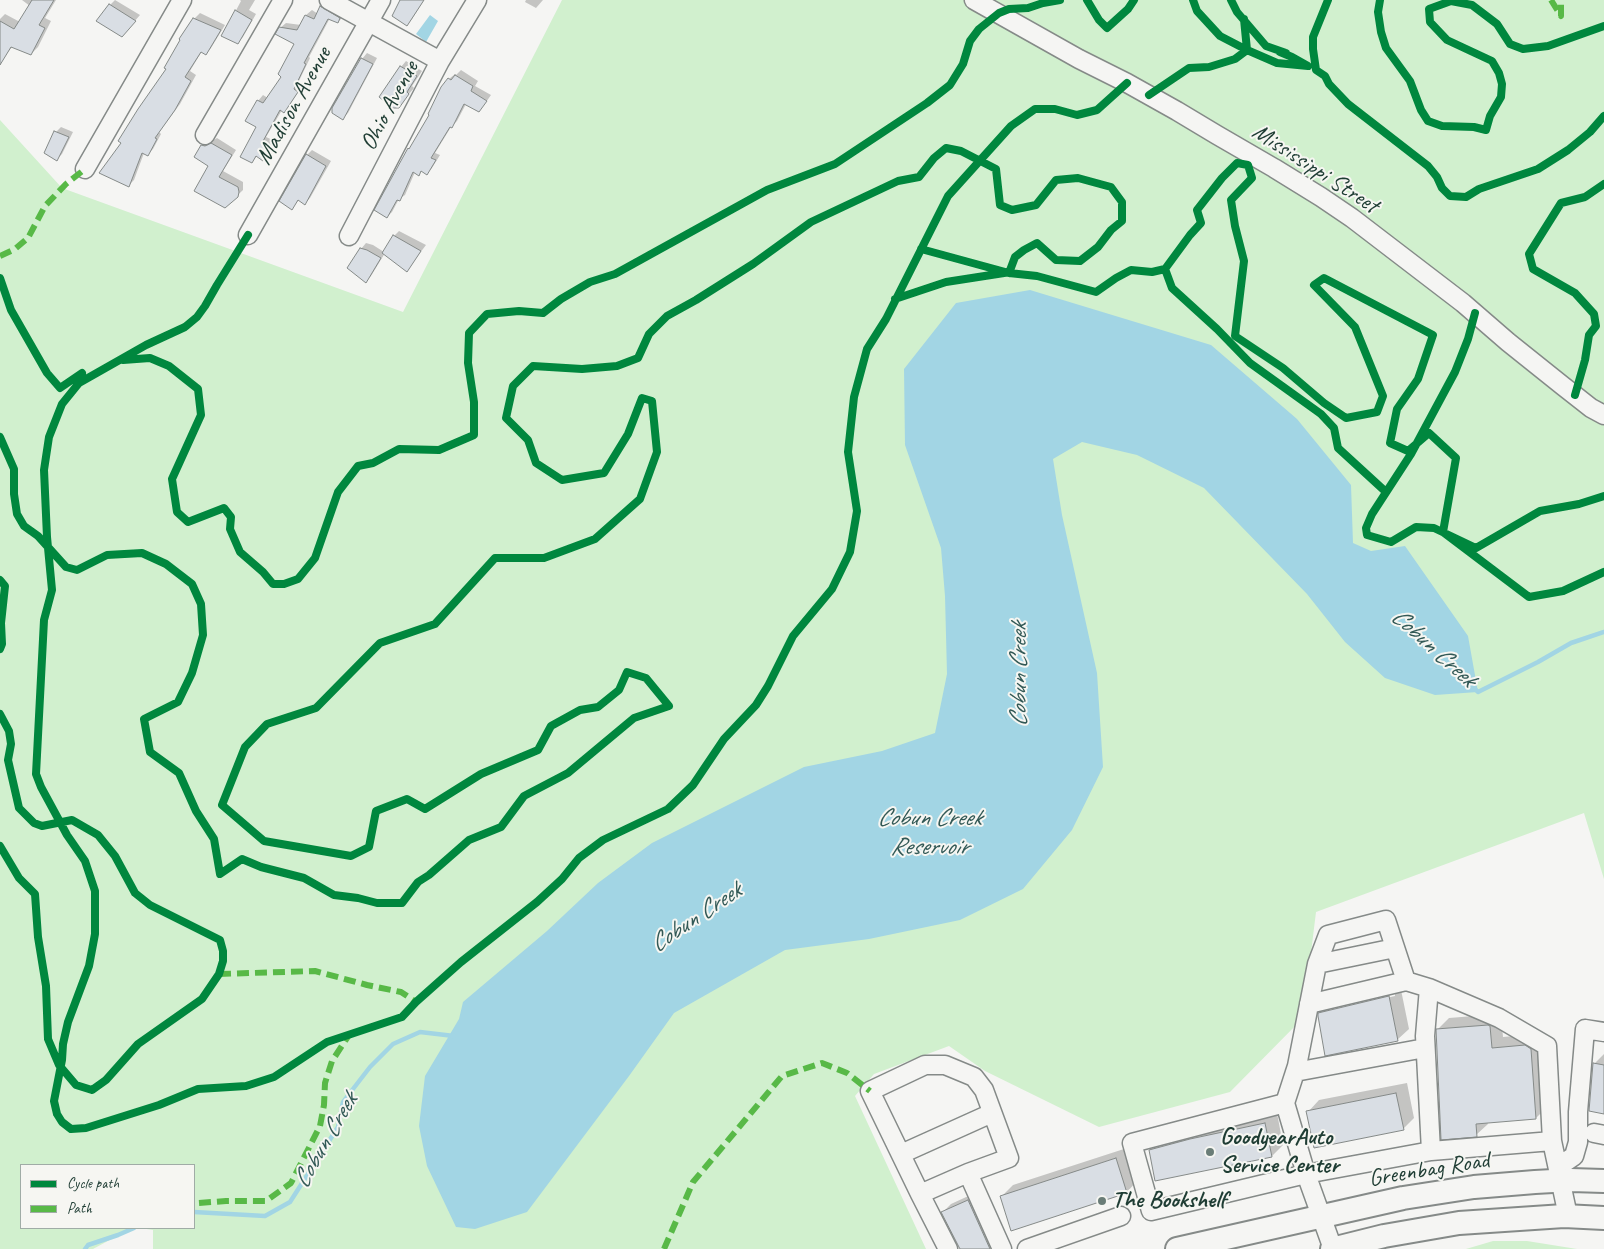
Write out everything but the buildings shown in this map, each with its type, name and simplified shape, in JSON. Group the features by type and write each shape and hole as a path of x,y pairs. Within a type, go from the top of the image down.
{"main road":[{"name":"Greenbag Road","path":"1177,1249 1412,1196 1560,1173 1604,1181"},
{"path":"1332,1249 1414,1230 1501,1219 1568,1216 1604,1218"},
{"path":"1392,1249 1414,1230"}],"street":[{"path":"85,169 182,0"},
{"path":"206,135 283,0"},
{"path":"330,0 440,61"},
{"name":"Madison Avenue","path":"248,235 381,0"},
{"name":"Ohio Avenue","path":"349,236 440,61 477,0"},
{"name":"Mississippi Street","path":"974,0 1177,111 1321,197 1352,218 1463,303 1508,342 1591,408 1604,416"},
{"path":"1332,1249 1306,1174 1285,1103 1295,1072 1317,964 1328,935 1386,920 1406,980"},
{"path":"1317,964 1395,948"},
{"path":"1309,1004 1406,980 1499,1018 1547,1046 1552,1141 1568,1216"},
{"path":"1429,988 1426,1048 1431,1151"},
{"path":"1560,1173 1574,1156 1578,1142 1578,1112 1585,1029 1604,1032"},
{"path":"1295,1072 1426,1048"},
{"path":"920,1194 1009,1158 984,1090 974,1077 945,1064 924,1065 870,1091 920,1194 948,1249"},
{"path":"1285,1103 1132,1143 1151,1211 1306,1174 1431,1151 1552,1141"},
{"path":"901,1154 992,1112"},
{"path":"968,1173 1002,1249"},
{"path":"1027,1249 1122,1216"}],"green space":[{"path":"562,0 1604,0 1604,879 1584,813 1316,912 1303,1018 1230,1092 1099,1127 985,1071 949,1046 874,1074 855,1096 926,1249 153,1249 153,1230 146,1229 195,1229 195,1164 20,1164 20,1229 130,1229 93,1249 0,1249 0,120 62,188 403,312"},
{"path":"1493,1241 1527,1241 1577,1249 1466,1249"}],"water":[{"path":"430,15 438,21 426,42 416,34"},
{"name":"Cobun Creek Reservoir","path":"1030,290 1211,345 1297,419 1351,485 1353,543 1371,551 1405,546 1468,636 1478,692 1435,695 1385,678 1345,642 1307,594 1204,488 1137,455 1082,442 1053,459 1062,515 1097,673 1103,767 1072,830 1023,889 960,920 869,939 785,950 674,1013 527,1212 475,1229 456,1227 427,1166 419,1126 425,1076 459,1019 463,1002 547,931 598,883 652,843 804,767 882,751 935,733 947,674 945,596 941,548 905,445 904,369 956,303"}],"waterway":[{"name":"Cobun Creek","path":"1475,689 1478,692 1571,643 1604,632"},
{"name":"Cobun Creek","path":"195,1212 265,1216 290,1202 338,1127 343,1102 370,1067 393,1044 420,1032 454,1036"},
{"name":"Cobun Creek","path":"85,1249 88,1245 132,1229"}],"marked path":[{"path":"1551,0 1561,16 1561,0"},
{"path":"0,256 15,249 28,238 45,206 66,184 85,169"},
{"path":"219,974 315,971 401,992 416,1002"},
{"path":"199,1203 266,1201 291,1183 320,1126 324,1105 325,1083 332,1061 349,1035"},
{"path":"664,1249 693,1182 782,1076 822,1063 847,1073 870,1091"}],"cycle path":[{"path":"123,360 150,358 169,366 198,389 201,415 172,479 177,512 188,522 224,508 231,517 230,529 240,552 263,572 273,584 284,584 298,579 315,558 338,492 358,466 373,463 399,449 439,450 474,435 474,402 468,363 469,333 487,314 519,311 543,313 561,299 590,282 615,274 767,190 835,164 927,103 950,85 963,64 970,41 979,29 999,13 1009,9 1028,8 1060,0"},
{"path":"1087,0 1099,20 1107,28 1128,9 1134,0"},
{"path":"1193,0 1197,11 1220,36 1277,63 1308,66 1280,52 1286,53 1266,46 1237,12 1231,0"},
{"path":"1328,0 1313,37 1316,70 1325,76 1329,84 1348,104 1428,166 1437,177 1442,188 1450,196 1466,197 1479,189 1538,169 1568,150 1590,132 1604,116"},
{"path":"1380,0 1378,12 1386,48 1410,81 1421,110 1428,121 1442,126 1474,127 1486,130 1490,116 1501,97 1502,84 1499,73 1492,61 1447,40 1430,22 1429,9 1451,1 1472,5 1497,24 1510,44 1523,49 1548,46 1604,26"},
{"path":"1149,95 1189,68 1209,67 1235,59 1247,50 1244,19"},
{"path":"248,235 197,317 185,327 146,345 79,383 62,404 49,437 44,470 52,590 44,620 36,774 67,835 85,861 95,891 95,934 89,966 68,1022 54,1101 57,1114 62,1122 71,1129 86,1128 159,1105 198,1089 246,1086 274,1077 327,1042 402,1017 461,962 537,902 562,879 579,858 603,840 668,809 693,785 724,739 756,705 768,686 793,636 832,589 850,552 857,511 848,452 854,397 867,349 886,319 948,196 1011,126 1035,109 1055,109 1077,115 1097,110 1127,83"},
{"path":"0,437 14,469 14,494 17,514 24,526 38,536 66,567 77,570 107,555 142,553 166,564 192,584 201,604 203,635 192,673 178,702 144,719 150,752 179,773 196,811 214,839 220,874 242,859 261,867 304,878 334,895 377,903 402,903 418,882 429,875 469,840 501,827 524,796 568,773 634,718 669,706 646,678 627,672 619,690 598,707 580,710 551,726 538,750 481,774 425,809 407,799 376,811 369,847 351,856 264,841 222,805 245,747 267,724 316,708 380,643 435,624 495,558 544,558 595,539 640,499 657,452 652,401 642,398 628,434 604,473 562,480 536,463 528,440 506,418 513,386 533,366 582,369 617,366 638,358 649,334 667,316 753,264 811,222 898,181 919,177 934,158 946,148 961,151 996,169 1000,205 1012,210 1036,205 1056,180 1078,178 1111,187 1122,202 1122,221 1111,230 1098,247 1080,261 1056,260 1037,243 1015,257 1009,273"},
{"path":"1165,269 1201,223 1197,210 1222,178 1237,163 1248,165 1252,178 1231,200 1235,226 1244,261 1235,336 1283,368 1324,403 1346,418 1377,412 1383,396 1355,327 1314,285 1324,278 1433,335 1418,379 1397,409 1390,443 1408,451 1429,433 1456,458 1443,532 1529,597 1563,591 1604,572"},
{"path":"1575,395 1585,360 1589,335 1596,326 1594,314 1575,293 1533,269 1529,254 1561,203 1585,197 1604,184"},
{"path":"921,249 1009,273 1037,276 1096,292 1131,270 1152,272 1165,269"},
{"path":"1165,269 1172,288 1217,329 1250,363 1321,414 1334,428 1338,448 1386,492"},
{"path":"895,299 946,282 1004,273"},
{"path":"0,278 11,310 47,373 60,388 82,373"},
{"path":"1475,313 1468,339 1455,372 1411,454 1372,514 1366,528 1367,535 1391,542 1416,527 1434,528 1476,548 1540,511 1579,504 1604,496"},
{"path":"0,580 5,586 1,623 2,644 0,649"},
{"path":"0,714 9,731 11,744 8,760 19,808 34,823 42,826 72,820 98,835 115,856 135,893 150,905 220,940 223,951 223,961 219,974 202,999 138,1044 106,1080 92,1090 76,1085 59,1065 48,1039 46,986 38,937 35,894 19,878 0,846"}],"place":[{"name":"GoodyearAuto Service Center","path":"1210,1152"},
{"name":"The Bookshelf","path":"1102,1201"}]}
